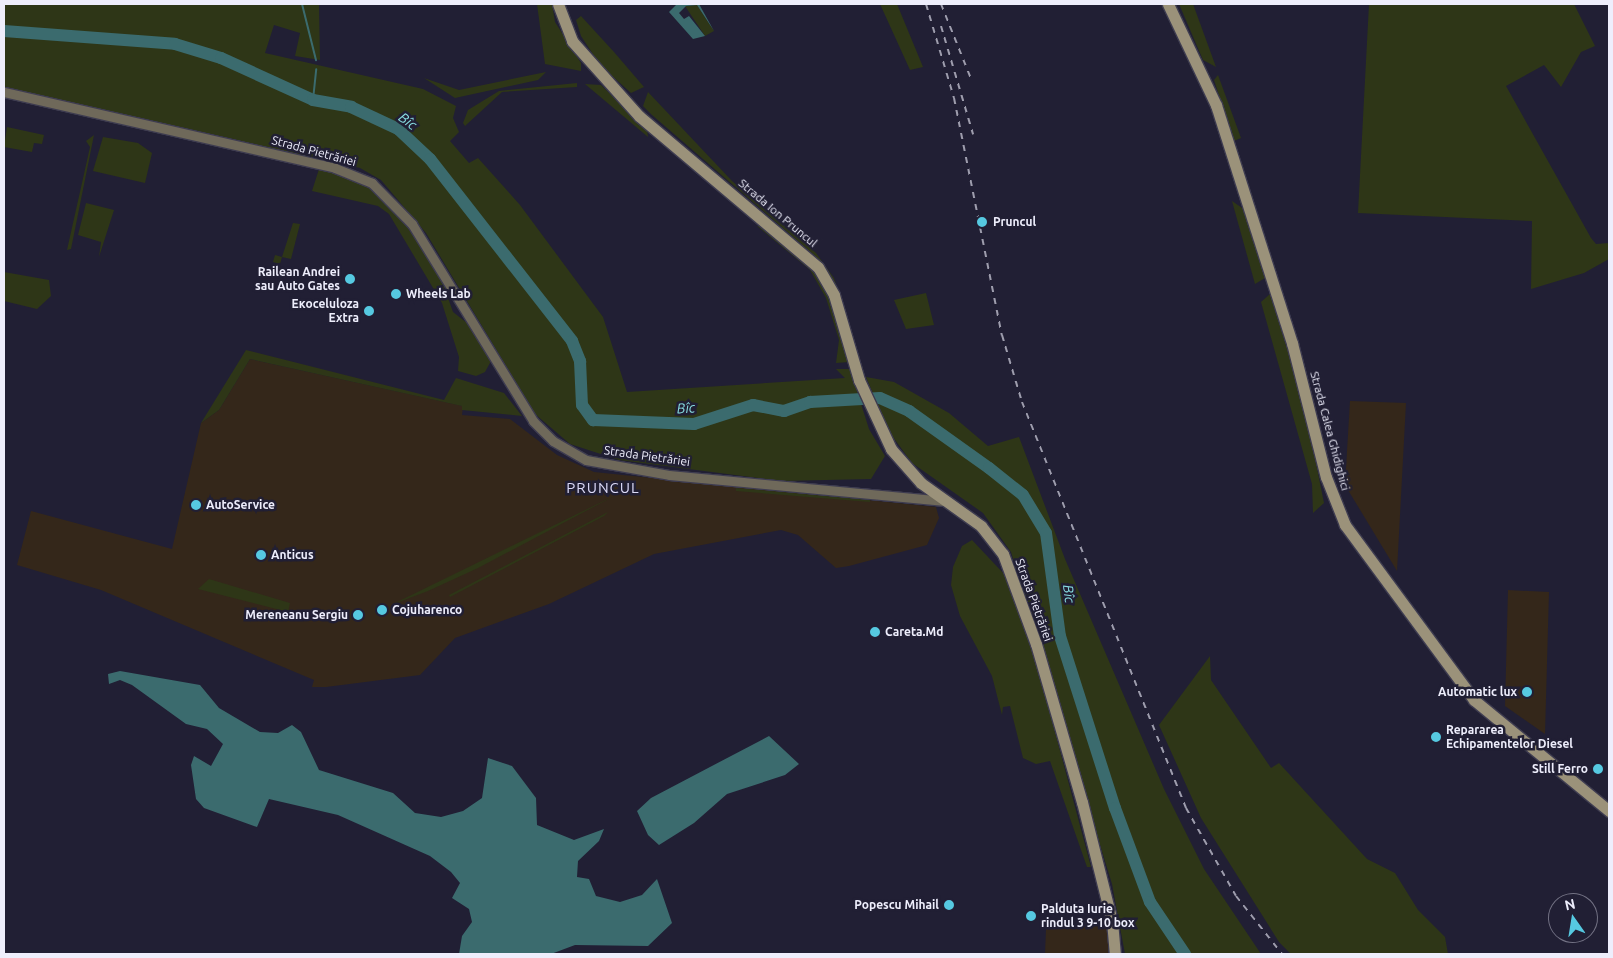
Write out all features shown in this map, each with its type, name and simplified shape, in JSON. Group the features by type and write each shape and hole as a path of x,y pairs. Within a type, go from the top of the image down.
{"street":[{"name":"Strada Ion Pruncul","path":"558,4 572,41 639,116 818,266 834,295 859,380 873,415 903,464 948,502"},
{"name":"Strada Calea Ghidighici","path":"1168,4 1216,105 1292,343 1326,476 1345,525 1474,700 1609,810"},
{"name":"Strada Pietrăriei","path":"4,92 335,168 372,183 412,224 533,421 553,441 586,460 669,475 948,502 992,537 1016,583 1099,863 1114,900 1120,954"},
{"name":"Strada Pietrăriei","path":"1099,863 1114,954"}],"shaded area":[{"path":"4,4 319,4 320,60 295,56 300,33 274,25 265,53 423,89 456,106 453,118 459,132 450,141 469,163 478,158 520,205 603,317 627,392 845,378 836,369 850,369 869,429 885,456 871,479 781,481 619,460 570,444 535,414 426,233 381,180 360,168 4,87"},
{"path":"537,4 552,4 555,22 581,63 581,71 545,64"},
{"path":"677,4 699,4 714,31 697,5 686,6 679,13 684,19 689,16 705,36 693,39 669,12"},
{"path":"880,4 897,4 923,67 910,70"},
{"path":"1179,4 1193,4 1216,67 1203,60"},
{"path":"1369,4 1574,4 1595,46 1581,52 1561,87 1544,65 1506,86 1591,238 1596,244 1609,243 1609,259 1584,273 1531,289 1532,221 1358,213"},
{"path":"697,5 714,31 705,36 685,6"},
{"path":"581,16 644,87 631,93 600,65 581,36 576,20"},
{"path":"546,72 538,80 455,98 424,78 459,90"},
{"path":"1218,75 1241,138 1234,141 1214,80"},
{"path":"577,83 577,87 502,92 465,126 463,123 468,110 499,91"},
{"path":"585,84 601,85 647,130 648,137"},
{"path":"648,92 732,181 816,253 834,278 844,308 829,274 814,255 652,115 643,106"},
{"path":"7,127 44,135 42,144 34,143 32,152 4,147"},
{"path":"94,135 71,249 67,250 90,147 86,141"},
{"path":"103,137 138,143 152,153 145,183 93,171"},
{"path":"319,169 364,181 398,213 441,278 453,312 467,323 491,361 485,372 476,376 458,371 459,357 442,303 389,214 378,206 312,191"},
{"path":"1232,201 1245,210 1265,278 1255,284"},
{"path":"86,203 114,210 99,257 101,242 78,235"},
{"path":"293,223 300,224 291,259 282,257"},
{"path":"757,226 767,227 808,260 831,298 849,362 836,363 839,340 826,298 810,270"},
{"path":"275,255 282,257 280,264 273,262"},
{"path":"4,272 49,280 51,296 37,309 4,301"},
{"path":"926,293 934,325 906,329 894,300"},
{"path":"1270,294 1303,399 1324,503 1313,513 1312,484 1261,302"},
{"path":"246,350 444,400 456,378 504,393 522,416 462,410 462,406 250,359 219,410 201,423"},
{"path":"250,359 463,406 462,415 510,419 557,455 594,472 936,507 939,518 927,545 836,568 798,535 781,530 654,554 549,604 455,638 420,675 326,687 312,687 314,680 101,590 17,565 31,511 172,549 201,423 219,410"},
{"path":"866,377 894,382 949,413 988,446 1019,437 1065,559 1164,789 1204,869 1261,954 1125,954 1112,884 1011,552 983,513 912,463 890,433"},
{"path":"1350,401 1406,403 1397,571 1345,485"},
{"path":"736,488 870,500 870,502 736,491"},
{"path":"616,495 478,568 428,591 391,605"},
{"path":"608,512 604,516 450,597 449,595"},
{"path":"972,540 1005,575 1038,668 1091,867 1087,867 1050,761 1036,764 1023,758 1010,706 1003,707 1002,715 992,676 960,616 951,585 953,567 962,546"},
{"path":"209,579 290,603 288,612 198,589"},
{"path":"1508,590 1549,592 1545,734 1505,706"},
{"path":"1210,656 1211,680 1271,768 1279,763 1367,859 1395,873 1418,910 1445,937 1448,954 1291,954 1279,942 1201,818 1159,725"},
{"path":"120,671 200,685 219,708 260,732 278,733 292,725 301,732 319,770 393,793 415,813 441,817 463,811 482,798 488,758 512,766 536,798 537,825 574,840 604,829 599,841 578,861 577,877 589,879 596,896 620,902 642,895 657,879 672,923 648,946 575,945 551,954 459,954 462,936 472,922 469,909 452,898 460,883 451,872 430,856 338,815 269,799 257,827 204,808 196,799 191,765 194,756 211,766 223,744 207,729 186,724 132,685 120,680 109,684 108,674"},
{"path":"769,736 799,764 785,775 727,794 694,823 659,845 648,835 637,811 651,798"},
{"path":"1099,918 1108,931 1108,954 1045,954 1046,929"}],"waterway":[{"path":"302,4 316,60"},
{"name":"Bîc","path":"4,31 175,44 221,58 313,100 351,107 398,129 430,159 572,341 580,361 582,405 593,420 694,424 753,405 784,411 810,402 880,398 909,411 989,468 1023,495 1046,533 1060,636 1115,808 1150,902 1185,954"},
{"path":"313,100 316,69"}],"railway":[{"path":"926,4 954,98 1002,335 1022,402 1186,808 1236,896 1282,954"},
{"path":"941,4 972,81"},
{"path":"941,26 973,134"}],"place":[{"name":"Pruncul","path":"982,222"},
{"name":"Railean Andrei sau Auto Gates","path":"350,279"},
{"name":"Wheels Lab","path":"396,294"},
{"name":"Eкoceluloza Extra","path":"369,311"},
{"name":"AutoService","path":"196,505"},
{"name":"Anticus","path":"261,555"},
{"name":"Cojuharenco","path":"382,610"},
{"name":"Mereneanu Sergiu","path":"358,615"},
{"name":"Careta.Md","path":"875,632"},
{"name":"Automatic lux","path":"1527,692"},
{"name":"Repararea Echipamentelor Diesel","path":"1436,737"},
{"name":"Still Ferro","path":"1598,769"},
{"name":"Popescu Mihail","path":"949,905"},
{"name":"Palduta Iurie rindul 3 9-10 box","path":"1031,916"}],"district":[{"name":"PRUNCUL","path":"603,488"}]}
